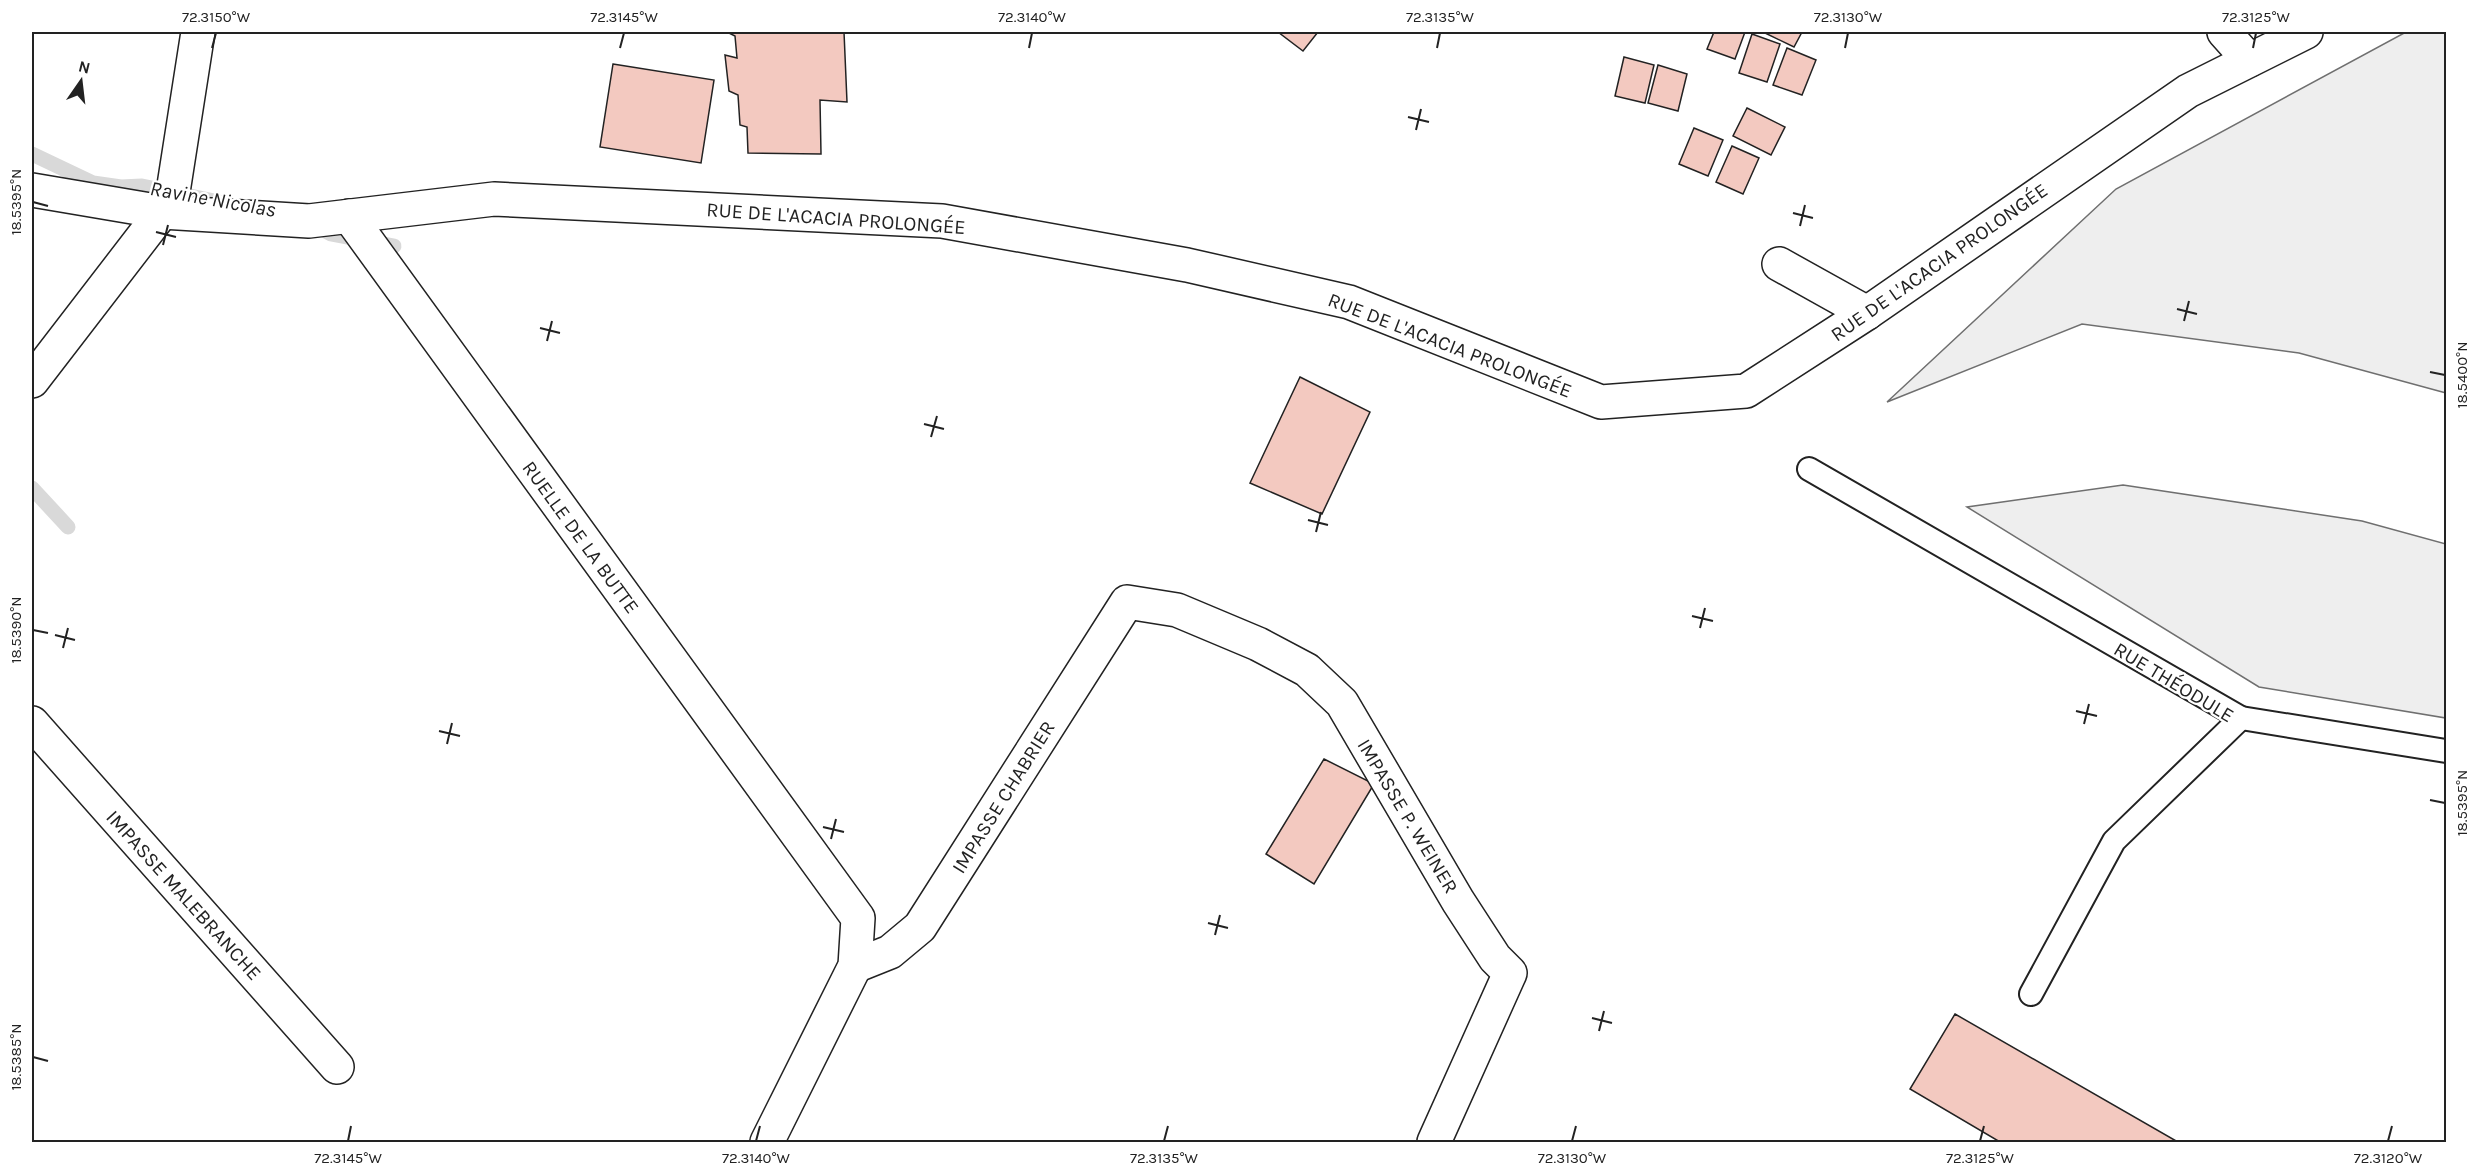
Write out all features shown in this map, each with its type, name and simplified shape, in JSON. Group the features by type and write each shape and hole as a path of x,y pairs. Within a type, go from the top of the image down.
{"street":[{"path":"32,381 162,212 173,192 198,32"},
{"path":"2224,32 2249,60"},
{"name":"RUE DE L'ACACIA PROLONGÉE","path":"349,216 494,199 942,221 1187,266 1348,302 1601,402 1746,391 1867,313 2188,91 2306,32"},
{"path":"32,190 162,212 309,221 349,216"},
{"name":"RUELLE DE LA BUTTE","path":"349,216 858,918 855,966 767,1143"},
{"path":"1779,264 1867,313"},
{"name":"IMPASSE CHABRIER","path":"855,966 890,952 920,927 1127,602"},
{"name":"IMPASSE P. WEINER","path":"1127,602 1177,610 1258,644 1307,670 1342,703 1452,891 1495,958 1510,973 1434,1143"},
{"name":"IMPASSE MALEBRANCHE","path":"32,723 337,1066"}],"lane":[{"name":"RUE THÉODULE","path":"1809,469 2241,718 2114,841 2031,994"},
{"path":"2241,718 2446,751"}],"shaded area":[{"path":"2406,32 2446,32 2446,393 2299,353 2082,324 1887,402 2116,189"},
{"path":"2123,485 2362,521 2446,544 2446,718 2259,687 1967,507"}],"building":[{"path":"727,32 844,32 847,102 820,100 821,154 748,153 747,127 740,125 738,95 729,91 725,55 737,58 735,36"},
{"path":"1278,32 1318,32 1303,51"},
{"path":"1714,32 1745,32 1735,59 1707,49"},
{"path":"1763,32 1802,32 1794,47"},
{"path":"1752,34 1780,44 1767,82 1739,73"},
{"path":"1787,48 1816,60 1802,95 1773,85"},
{"path":"1624,57 1654,65 1645,103 1615,96"},
{"path":"613,64 714,80 701,163 600,147"},
{"path":"1658,65 1687,74 1678,111 1648,103"},
{"path":"1747,108 1785,127 1771,155 1733,136"},
{"path":"1694,128 1723,140 1708,176 1679,164"},
{"path":"1732,146 1759,158 1743,194 1716,182"},
{"path":"1300,377 1370,412 1322,514 1250,483"},
{"path":"1324,759 1374,784 1314,884 1266,854"},
{"path":"1955,1014 2178,1142 2000,1142 1910,1089"}],"waterway":[{"name":"Ravine Nicolas","path":"32,154 93,183 121,187 142,186 219,202"},
{"name":"Ravine Nicolas","path":"317,226 331,234 394,246"},
{"path":"32,488 68,527"}]}
